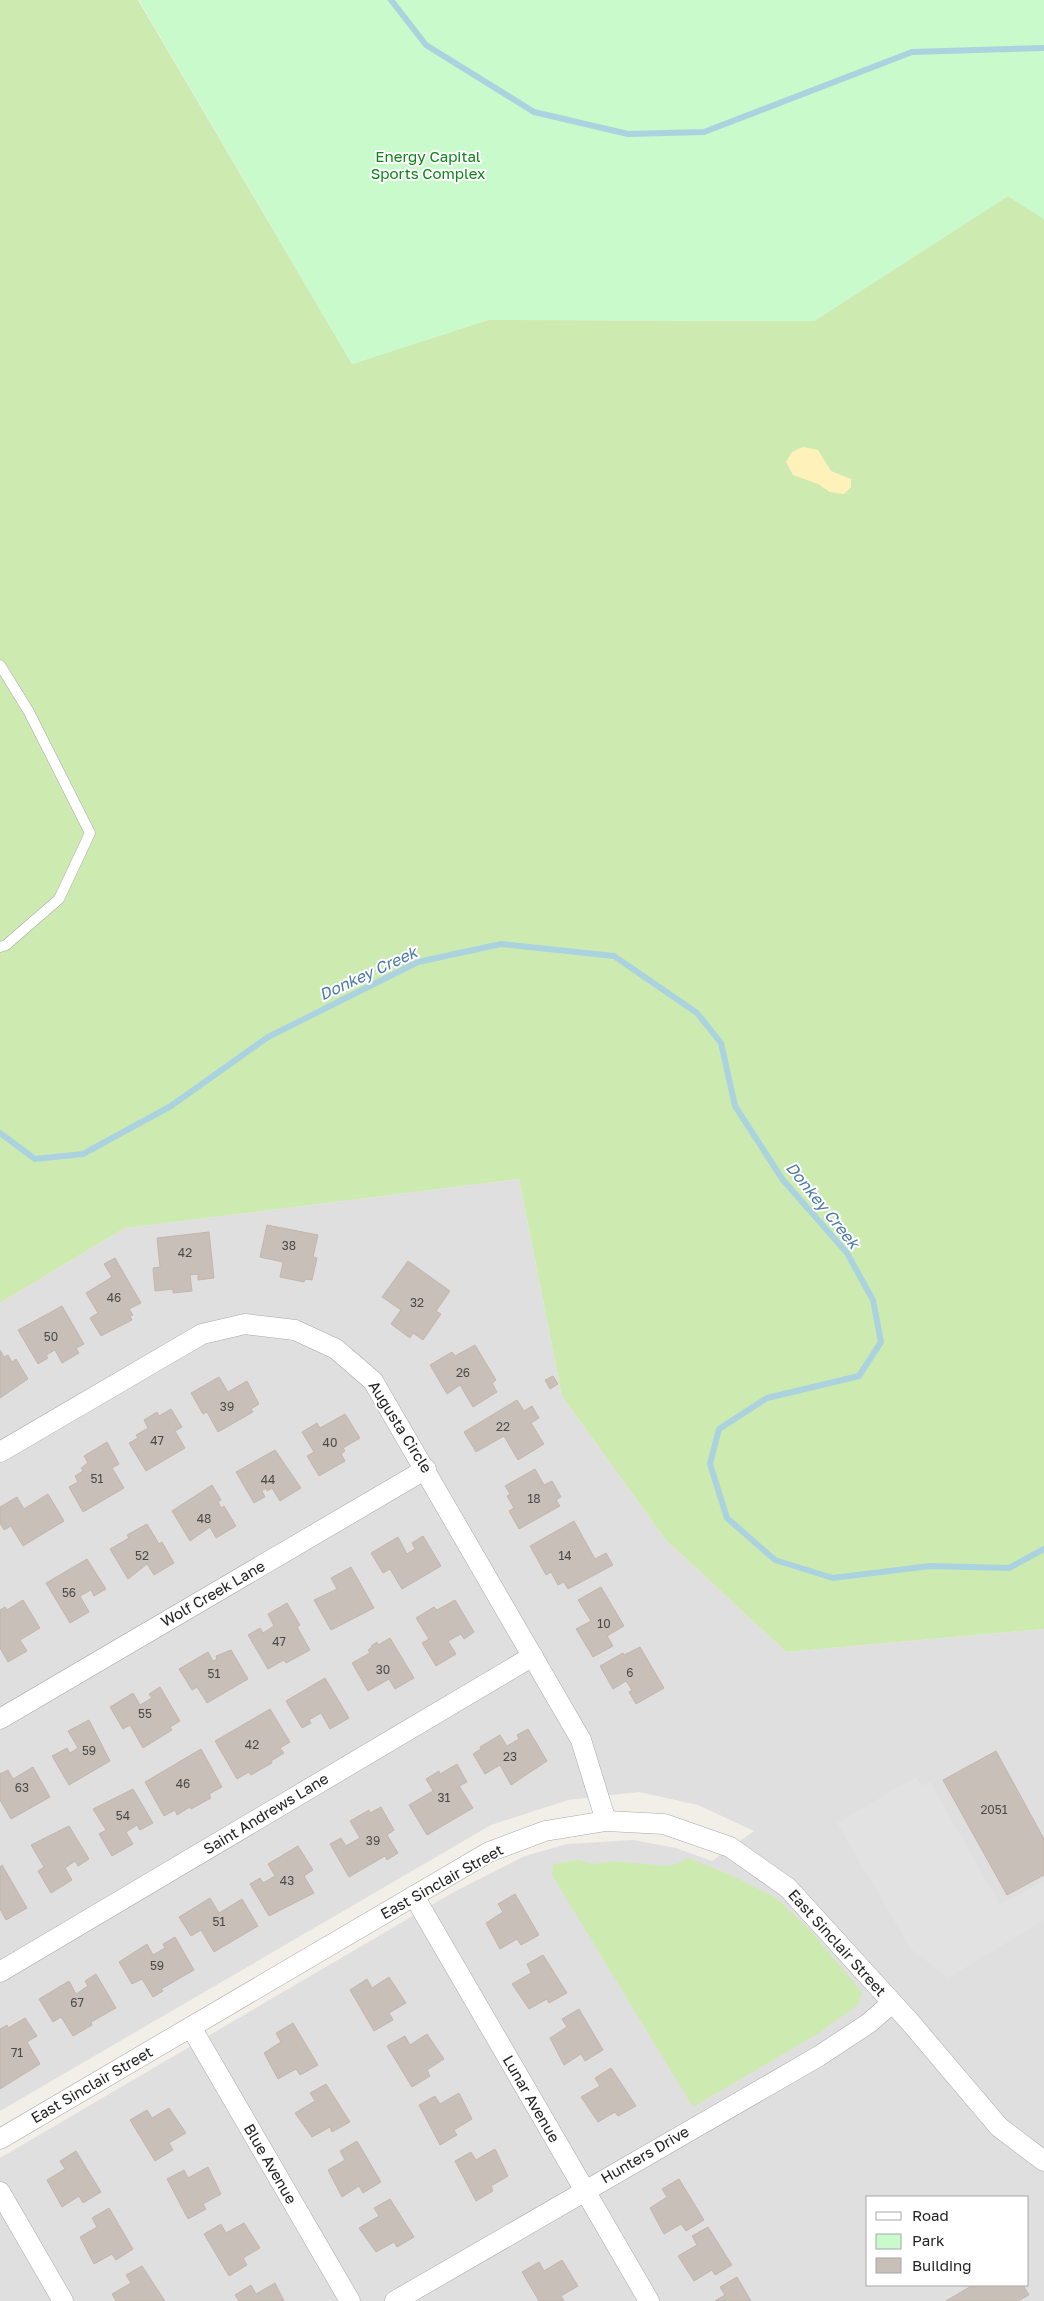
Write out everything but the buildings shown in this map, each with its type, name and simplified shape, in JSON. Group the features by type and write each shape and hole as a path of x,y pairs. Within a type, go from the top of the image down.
{"street":[{"name":"Augusta Circle","path":"0,1452 202,1334 245,1324 295,1330 336,1348 373,1381 426,1469 582,1740 606,1821"},
{"name":"Wolf Creek Lane","path":"0,1719 426,1469"},
{"name":"Saint Andrews Lane","path":"0,1972 533,1656"},
{"name":"East Sinclair Street","path":"0,2139 497,1849 545,1831 606,1821 664,1824 730,1848 788,1888 831,1933 999,2127 1044,2161"},
{"name":"Lunar Avenue","path":"414,1896 649,2301"},
{"name":"Hunters Drive","path":"395,2301 584,2190 819,2056 868,2023 892,2003"},
{"name":"Blue Avenue","path":"191,2027 350,2301"},
{"path":"0,2192 63,2301"}],"lane":[{"path":"0,666 29,712 90,833 59,899 6,945 0,947"}],"shaded area":[{"path":"519,1179 562,1396 665,1539 786,1652 1044,1629 1044,2301 0,2301 0,2158 452,1893 525,1856 567,1844 633,1840 676,1848 712,1861 754,1831 698,1805 639,1792 568,1800 491,1825 0,2111 0,1303 125,1228"},
{"path":"916,1777 922,1786 930,1782 1000,1905 1044,1880 1044,1920 948,1978 911,1949 837,1823"}],"green space":[{"path":"0,0 138,0 352,364 488,320 814,321 1008,196 1044,219 1044,1629 786,1652 665,1539 562,1396 519,1179 125,1228 0,1303"},
{"name":"Energy Capital Sports Complex","path":"139,0 1044,0 1044,219 1008,196 814,321 488,320 352,364"},
{"path":"688,1858 731,1875 776,1898 810,1930 862,1992 858,2005 819,2033 693,2107 552,1875 553,1864 577,1860 595,1864 612,1861 667,1866"}],"sand":[{"path":"803,447 818,450 831,471 851,479 851,487 844,494 830,492 818,484 793,475 786,462 792,452"}],"waterway":[{"path":"391,0 426,45 534,112 628,134 704,132 912,52 1044,48"},
{"name":"Donkey Creek","path":"0,1133 35,1159 83,1154 171,1106 268,1037 418,962 501,944 614,956 697,1013 721,1043 735,1106 783,1180 847,1253 873,1300 881,1342 859,1376 767,1398 719,1429 710,1464 727,1518 775,1560 833,1578 930,1566 1009,1568 1044,1549"}]}
